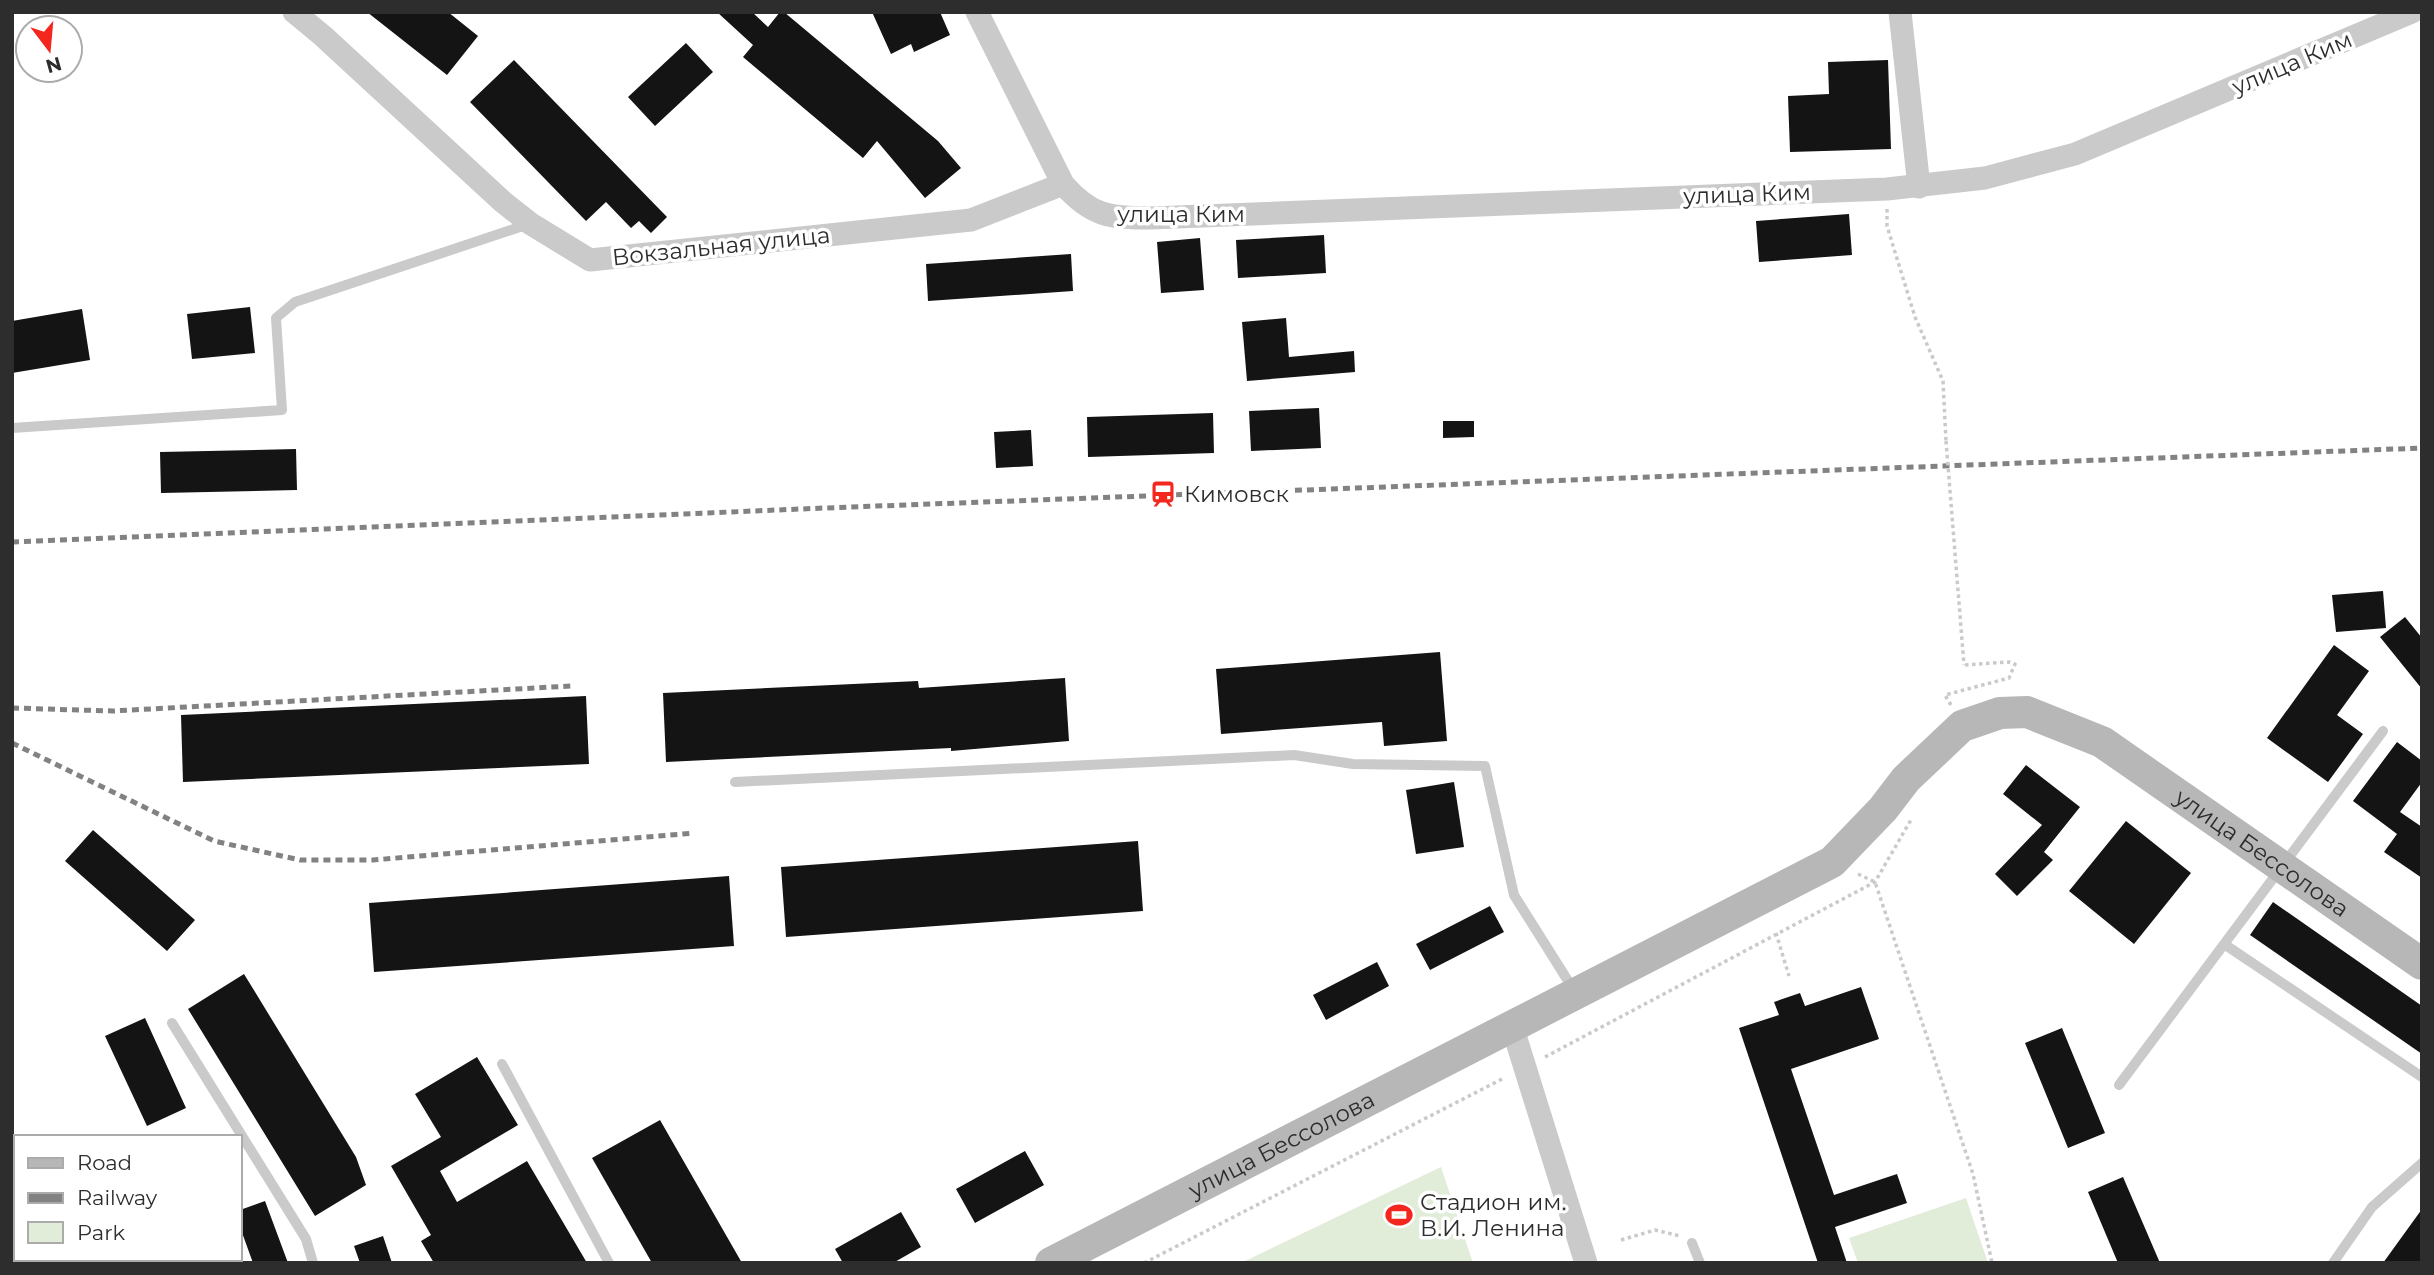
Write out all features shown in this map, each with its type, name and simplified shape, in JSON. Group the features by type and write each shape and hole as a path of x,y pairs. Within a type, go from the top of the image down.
{"main road":[{"name":"улица Бессолова","path":"1051,1263 1832,862 1883,809 1906,779 1962,726 2000,713 2026,712 2102,742 2422,964"}],"street":[{"name":"Вокзальная улица","path":"294,12 503,202 531,224 590,260 971,220 1063,184"},
{"path":"977,12 1063,184"},
{"path":"1900,12 1919,187"},
{"name":"улица Ким","path":"1063,184 1078,201 1094,211 1120,218 1919,187 1985,178 2075,154 2412,12"},
{"path":"1512,1026 1586,1263"}],"lane":[{"path":"12,428 282,410 276,318 295,302 531,224"},
{"path":"2119,1085 2383,731"},
{"path":"735,782 1294,755 1353,764 1485,766 1514,895 1576,993"},
{"path":"2224,944 2422,1077"},
{"path":"172,1023 241,1135"},
{"path":"502,1064 609,1263"},
{"path":"242,1136 306,1239 313,1263"},
{"path":"2333,1263 2372,1206 2422,1163"},
{"path":"1692,1243 1700,1263"}],"path":[{"path":"1887,189 1887,226 1915,317 1943,382 1964,666 2009,662 2015,664 2010,678 1945,695 1962,726"},
{"path":"1144,1263 1526,1067 1875,882 1913,817"},
{"path":"1832,862 1875,882 1973,1174 1992,1263"},
{"path":"1776,933 1789,976"},
{"path":"1621,1240 1655,1230 1677,1234 1692,1243"}],"green space":[{"name":"Стадион им. В.И. Ленина","path":"1441,1167 1473,1263 1241,1263"},
{"path":"1966,1198 1988,1263 1858,1263 1849,1238"}],"building":[{"path":"367,12 448,12 478,36 447,75"},
{"path":"717,12 752,12 768,27 780,12 784,12 938,141 961,168 925,198 877,141 863,158 743,57 753,45"},
{"path":"872,12 940,12 950,35 914,52 911,44 891,54"},
{"path":"686,43 713,72 655,126 628,97"},
{"path":"514,60 667,217 651,233 639,221 631,228 606,202 586,221 470,102"},
{"path":"1888,60 1891,149 1790,152 1788,96 1829,94 1828,62"},
{"path":"1849,214 1852,255 1759,262 1756,221"},
{"path":"1324,235 1326,273 1238,278 1236,240"},
{"path":"1200,238 1204,290 1161,293 1157,242"},
{"path":"1071,254 1073,291 928,301 926,264"},
{"path":"250,307 255,353 192,359 187,314"},
{"path":"82,309 90,360 12,373 12,321"},
{"path":"1286,318 1289,357 1354,351 1355,372 1247,381 1242,322"},
{"path":"1319,408 1321,448 1251,451 1249,411"},
{"name":"Кимовск","path":"1213,413 1214,453 1088,457 1087,417"},
{"path":"1443,421 1474,421 1474,437 1443,438"},
{"path":"1031,430 1033,466 996,468 994,432"},
{"path":"296,449 297,490 161,493 160,452"},
{"path":"2383,591 2386,628 2336,632 2332,595"},
{"path":"2405,617 2422,638 2422,689 2380,637"},
{"path":"2334,645 2369,671 2337,715 2363,734 2328,782 2267,738"},
{"path":"1440,652 1447,741 1384,746 1382,722 1221,734 1216,669"},
{"path":"1065,678 1069,741 951,751 951,748 666,762 663,693 918,681 919,688"},
{"path":"586,696 589,764 183,782 181,715"},
{"path":"2397,742 2422,761 2422,782 2400,812 2422,827 2422,878 2384,852 2397,834 2353,801"},
{"path":"2026,765 2080,807 2044,852 2053,860 2017,896 1995,874 2042,825 2003,794"},
{"path":"1454,782 1464,847 1416,854 1406,790"},
{"path":"2126,821 2191,873 2134,944 2069,891"},
{"path":"93,830 195,920 167,951 65,861"},
{"path":"1138,841 1143,911 786,937 781,867"},
{"path":"729,876 734,946 374,972 369,903"},
{"path":"2273,902 2422,1006 2422,1054 2250,935"},
{"path":"1490,906 1504,932 1430,970 1416,944"},
{"path":"1377,962 1389,986 1326,1020 1313,995"},
{"path":"244,974 356,1157 366,1185 315,1216 188,1009"},
{"path":"1861,987 1879,1039 1791,1069 1834,1195 1897,1174 1907,1203 1835,1227 1847,1263 1818,1263 1739,1028 1779,1015 1774,1002 1800,993 1805,1006"},
{"path":"145,1018 186,1108 147,1126 105,1036"},
{"path":"2062,1028 2105,1133 2068,1148 2025,1043"},
{"path":"477,1057 518,1125 440,1171 457,1202 527,1161 587,1263 434,1263 421,1241 431,1235 391,1166 441,1137 415,1094"},
{"path":"660,1120 742,1263 652,1263 592,1158"},
{"path":"1025,1151 1044,1185 975,1223 956,1189"},
{"path":"2123,1177 2160,1263 2118,1263 2088,1192"},
{"path":"265,1201 288,1263 253,1263 242,1233 242,1209"},
{"path":"2422,1209 2422,1263 2383,1263"},
{"path":"901,1212 921,1247 893,1263 843,1263 835,1249"},
{"path":"383,1236 392,1263 360,1263 354,1246"}],"railway":[{"path":"12,542 825,508 2422,448"},
{"path":"12,708 113,711 571,686"},
{"path":"12,743 214,841 300,860 373,860 694,833"}],"place":[{"name":"Кимовск","path":"1163,494"},
{"name":"Стадион им. В.И. Ленина","path":"1399,1215"}]}
